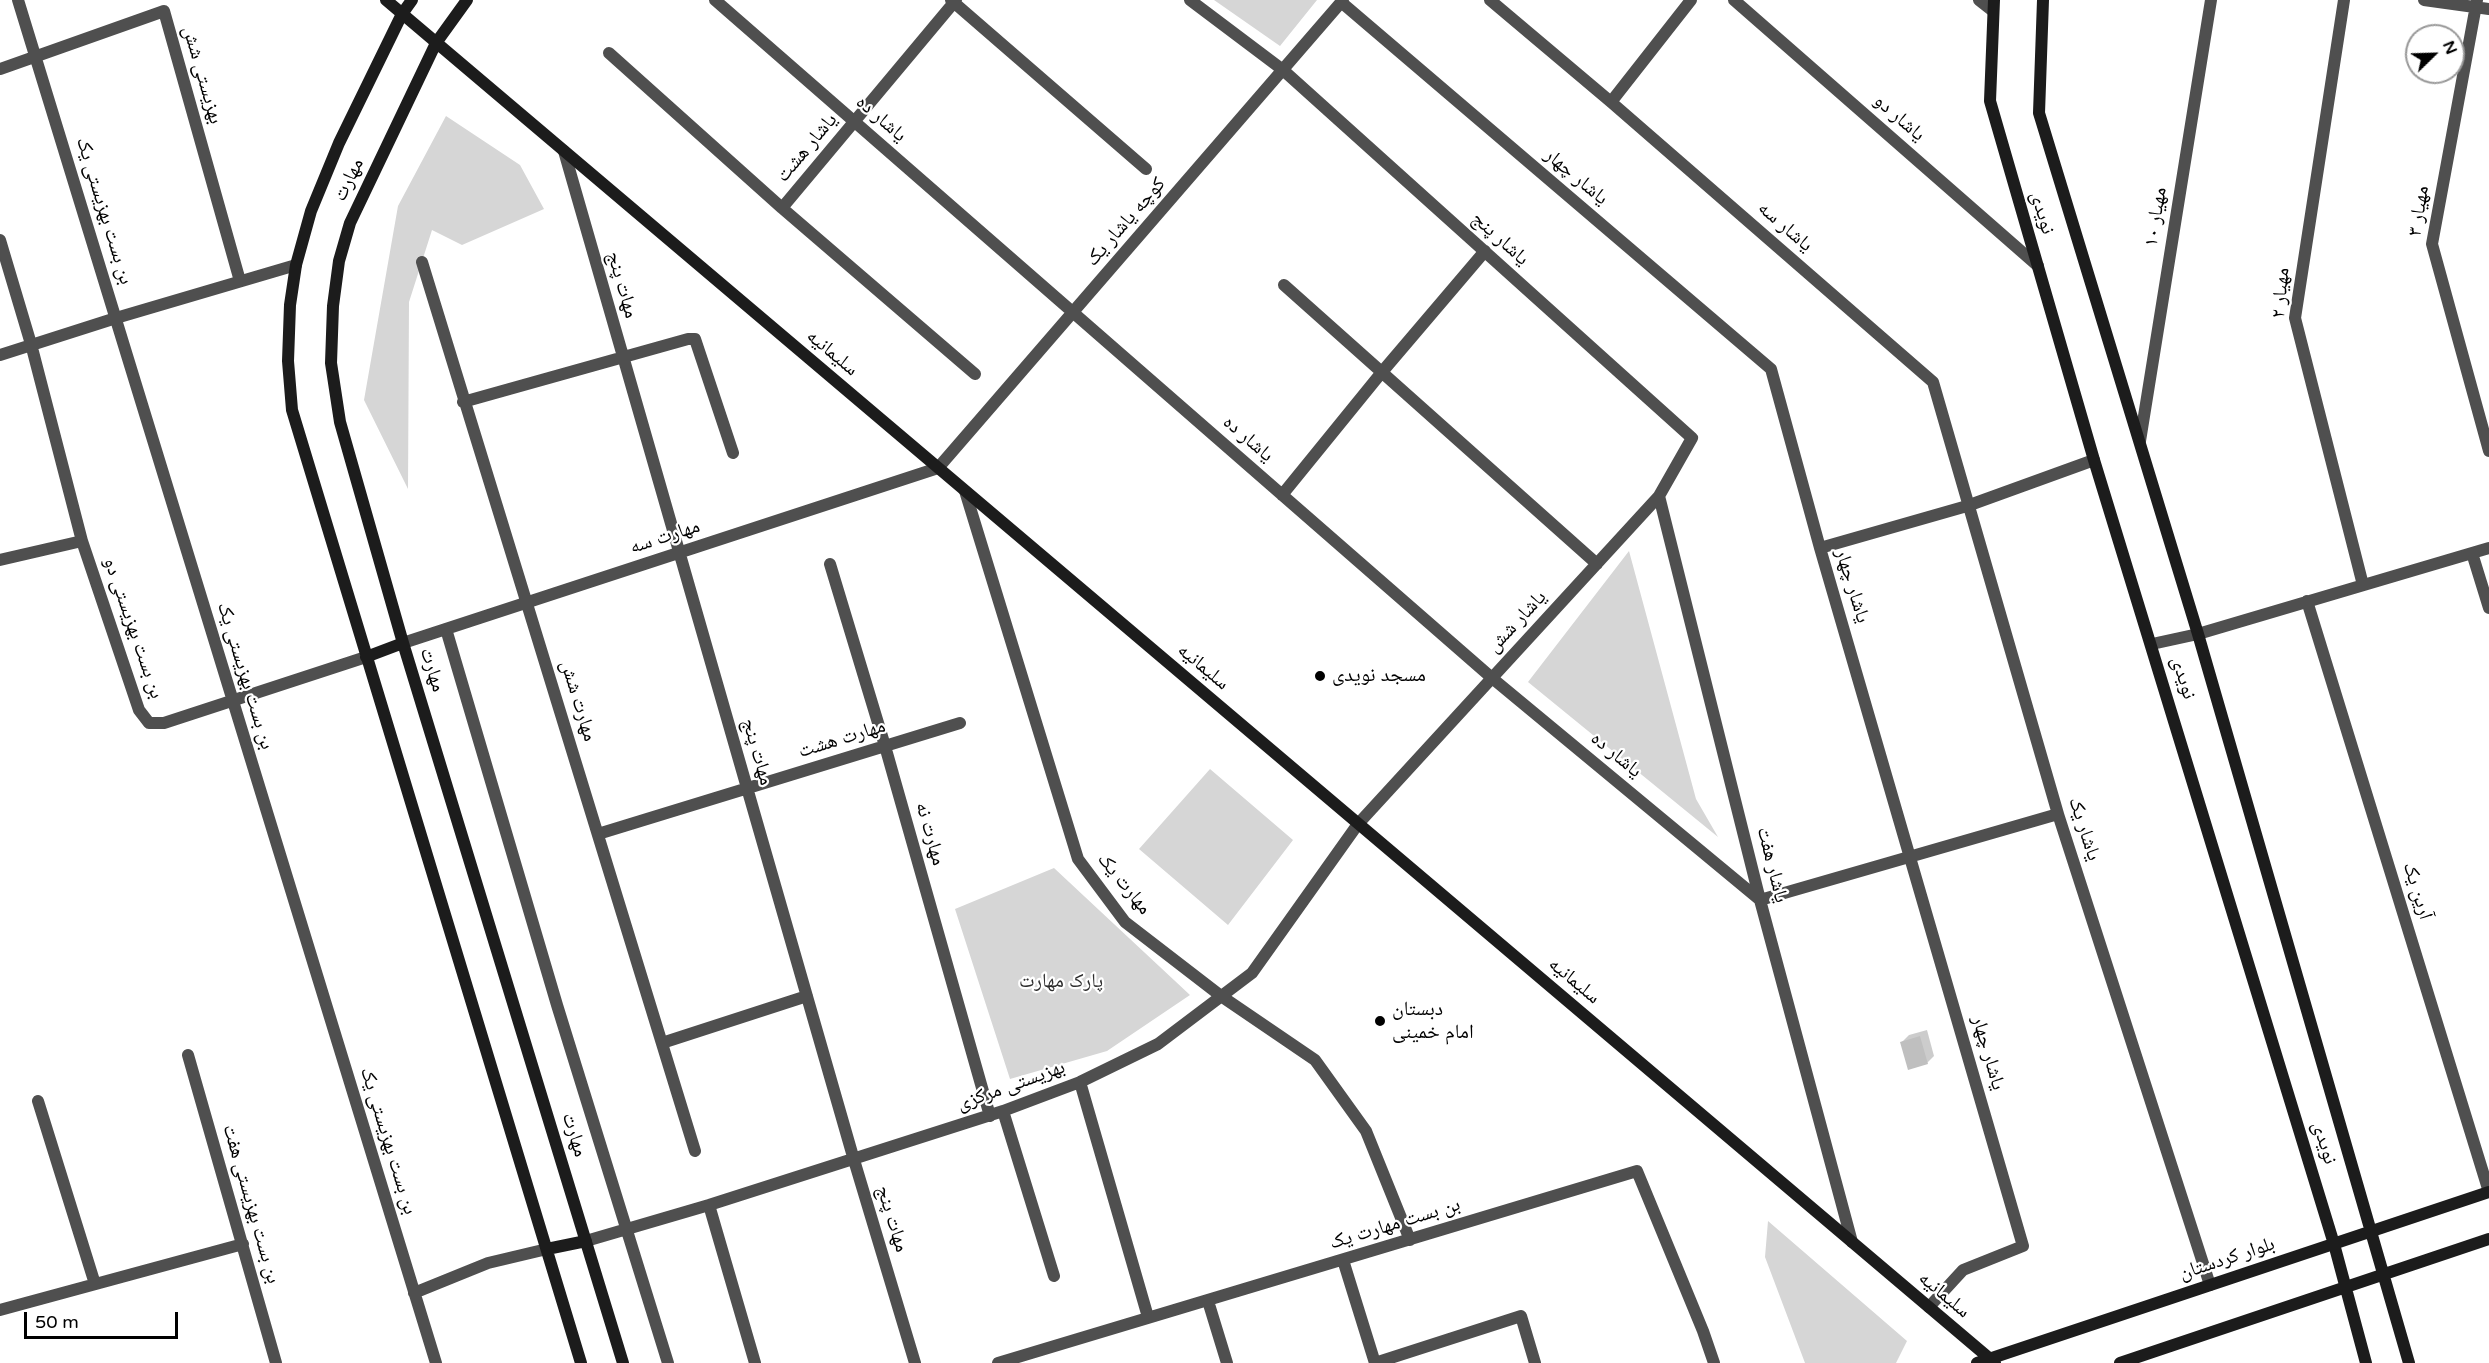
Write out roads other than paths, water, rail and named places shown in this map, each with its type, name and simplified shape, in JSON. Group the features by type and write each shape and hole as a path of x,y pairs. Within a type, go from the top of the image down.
{"main road":[{"name":"سلیمانیه","path":"386,0 1992,1361"},
{"name":"مهارت","path":"412,0 402,14 339,143 311,211 296,265 290,305 288,361 292,410 581,1363"},
{"name":"مهارت","path":"467,0 436,43 350,222 339,261 333,306 331,363 340,422 403,643 624,1363"},
{"name":"نویدی","path":"2043,0 2039,113 2198,634 2409,1363"},
{"name":"نویدی","path":"1993,5 1990,101 2094,460 2334,1244 2366,1363"},
{"path":"366,657 403,643"},
{"name":"بلوار کردستان","path":"1977,1363 1992,1361 2489,1192"},
{"path":"2120,1363 2489,1239"},
{"path":"547,1249 586,1241"}],"street":[{"name":"بن بست بهزیستی یک","path":"18,0 436,1363"},
{"name":"یاشار ده","path":"715,0 1492,678 1760,900"},
{"path":"1190,0 1283,70"},
{"name":"یاشار سه","path":"1490,0 1933,382"},
{"path":"1611,102 1691,0"},
{"name":"یاشار دو","path":"1734,0 2038,266"},
{"path":"1979,0 1993,5"},
{"name":"مهیار ۱۰","path":"2140,441 2211,0"},
{"name":"مهیار ۲","path":"2343,0 2295,318 2363,585"},
{"path":"2424,0 2481,6"},
{"name":"یاشار هشت","path":"954,1 782,208 975,374"},
{"path":"954,1 1146,169"},
{"name":"کوچه یاشار یک","path":"938,468 1342,1"},
{"name":"یاشار چهار","path":"1342,1 1772,369 1820,548 2023,1246 1963,1270 1929,1307"},
{"name":"بهزیستی شش","path":"0,69 36,58 162,5 240,281"},
{"name":"مهیار ۳","path":"2481,6 2432,244 2489,451"},
{"path":"609,53 782,208"},
{"name":"یاشار پنج","path":"1283,70 1692,438"},
{"name":"مهات پنج","path":"564,151 854,1160 915,1363"},
{"path":"0,240 31,344 82,541"},
{"path":"1282,495 1485,251"},
{"name":"مهارت شش","path":"422,262 463,402 695,1151"},
{"path":"0,355 296,265"},
{"path":"1284,285 1597,564"},
{"path":"463,402 688,339 695,339 733,453"},
{"name":"یاشار یک","path":"1933,382 1967,506 2058,814 2210,1285"},
{"name":"یاشار شش","path":"1358,824 1659,496 1692,438"},
{"path":"1820,548 1967,506 2094,460"},
{"name":"مهارت سه","path":"403,643 938,468"},
{"name":"مهارت یک","path":"965,491 1078,859 1125,922 1221,996 1315,1060 1366,1131 1410,1240"},
{"name":"یاشار هفت","path":"1659,496 1760,900 1852,1242"},
{"name":"بن بست بهزیستی دو","path":"0,560 82,541 139,710 149,723 164,723 233,702"},
{"path":"2152,644 2198,634 2489,548"},
{"path":"2472,553 2489,608"},
{"name":"مهارت نه","path":"830,564 885,746 990,1116"},
{"name":"آرین یک","path":"2307,602 2489,1192"},
{"path":"447,629 625,1229 668,1363"},
{"path":"233,702 366,657"},
{"name":"مهارت هشت","path":"598,834 748,790 960,723"},
{"path":"1760,900 2058,814"},
{"name":"بهزیستی مرکزی","path":"586,1241 709,1205 1003,1112 1080,1082 1158,1044 1252,973 1358,824"},
{"path":"662,1043 807,996"},
{"name":"بن بست بهزیستی هفت","path":"188,1055 276,1363"},
{"path":"1080,1082 1148,1317"},
{"path":"38,1101 95,1284"},
{"path":"1003,1112 1054,1276"},
{"name":"بن بست مهارت یک","path":"998,1363 1637,1171 1714,1363"},
{"path":"709,1205 755,1363"},
{"path":"0,1310 243,1244"},
{"path":"414,1293 488,1263 547,1249"},
{"path":"1343,1260 1375,1363 1521,1316 1535,1363"},
{"path":"1208,1301 1227,1363"}],"place":[{"name":"مسجد نویدی","path":"1320,676"},
{"name":"دبستان امام خمینی","path":"1380,1021"}],"park label":[{"name":"پارک مهارت","path":"1061,982"}]}
